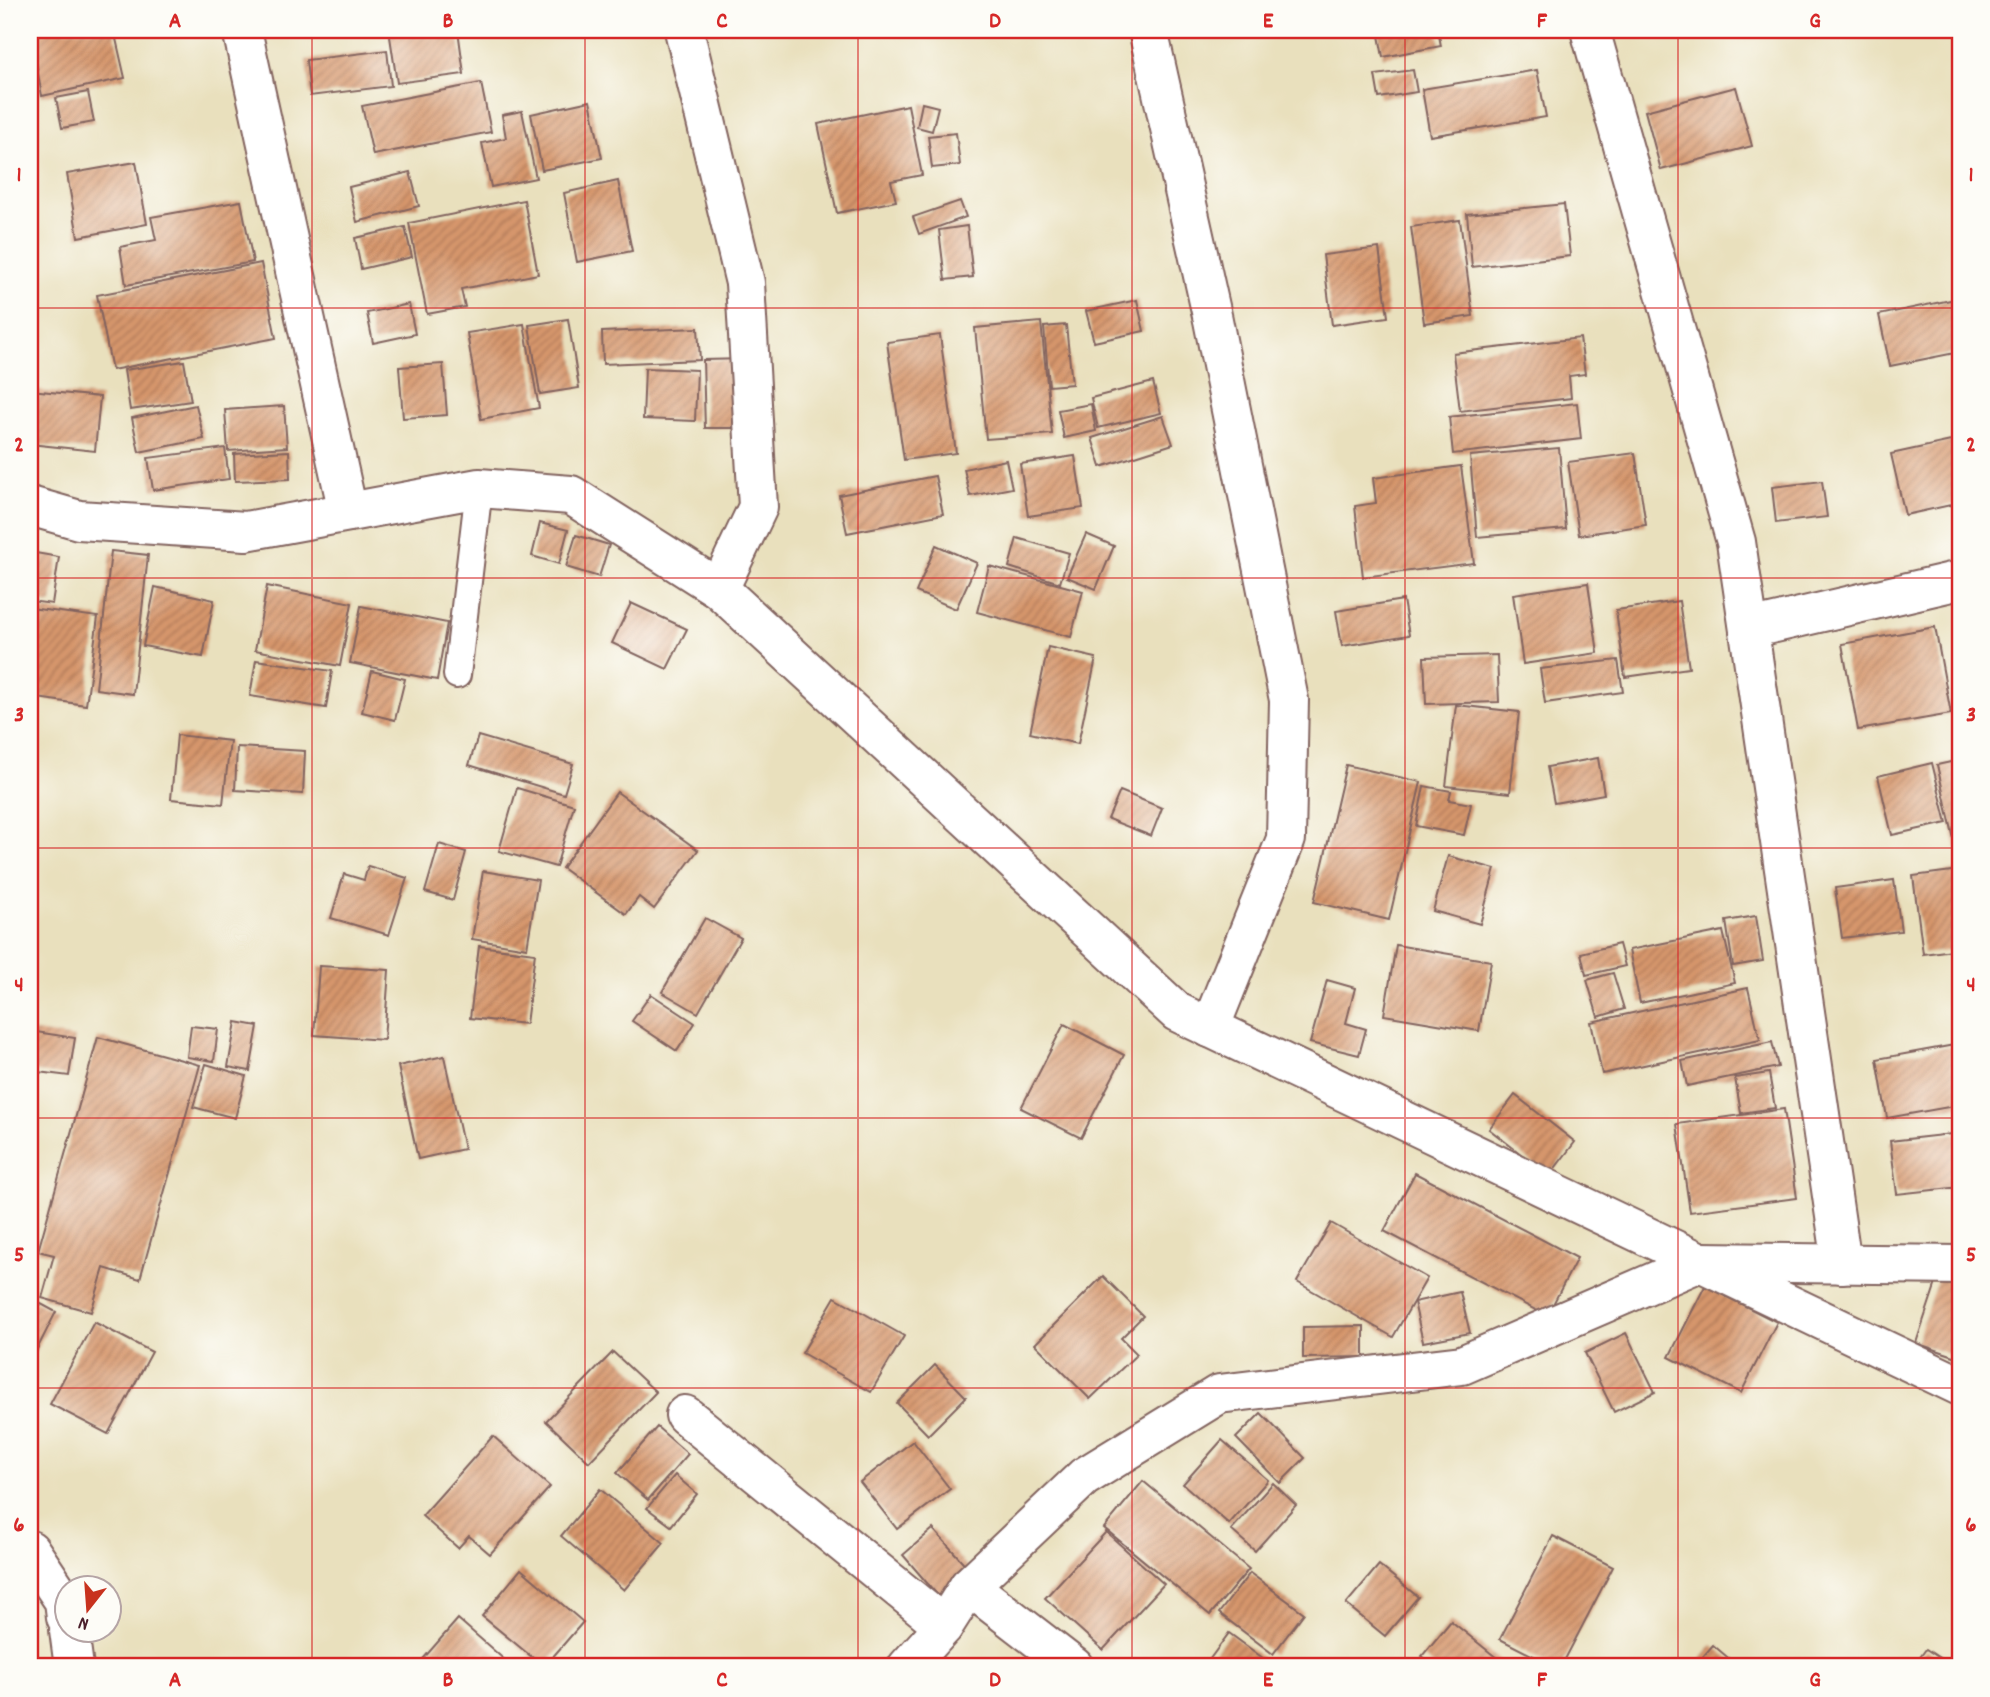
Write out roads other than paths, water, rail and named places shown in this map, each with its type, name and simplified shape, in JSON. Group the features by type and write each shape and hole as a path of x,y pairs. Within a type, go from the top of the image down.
{"street":[{"path":"242,30 348,512"},
{"path":"684,30 745,282 758,507 719,589"},
{"path":"1149,30 1213,320 1289,700 1286,839 1210,1028"},
{"path":"1590,30 1737,542 1842,1264"},
{"path":"30,506 79,520 246,531 479,488 571,495 719,589 1177,1012 1960,1386"},
{"path":"1749,629 1960,580"},
{"path":"907,1667 943,1628 969,1586 1084,1477 1219,1394 1462,1365 1700,1262 1960,1265"},
{"path":"685,1415 936,1619 943,1628"},
{"path":"30,1550 52,1583"},
{"path":"969,1586 1074,1667"},
{"path":"71,1644 74,1667"}],"lane":[{"path":"457,675 479,488"}]}
